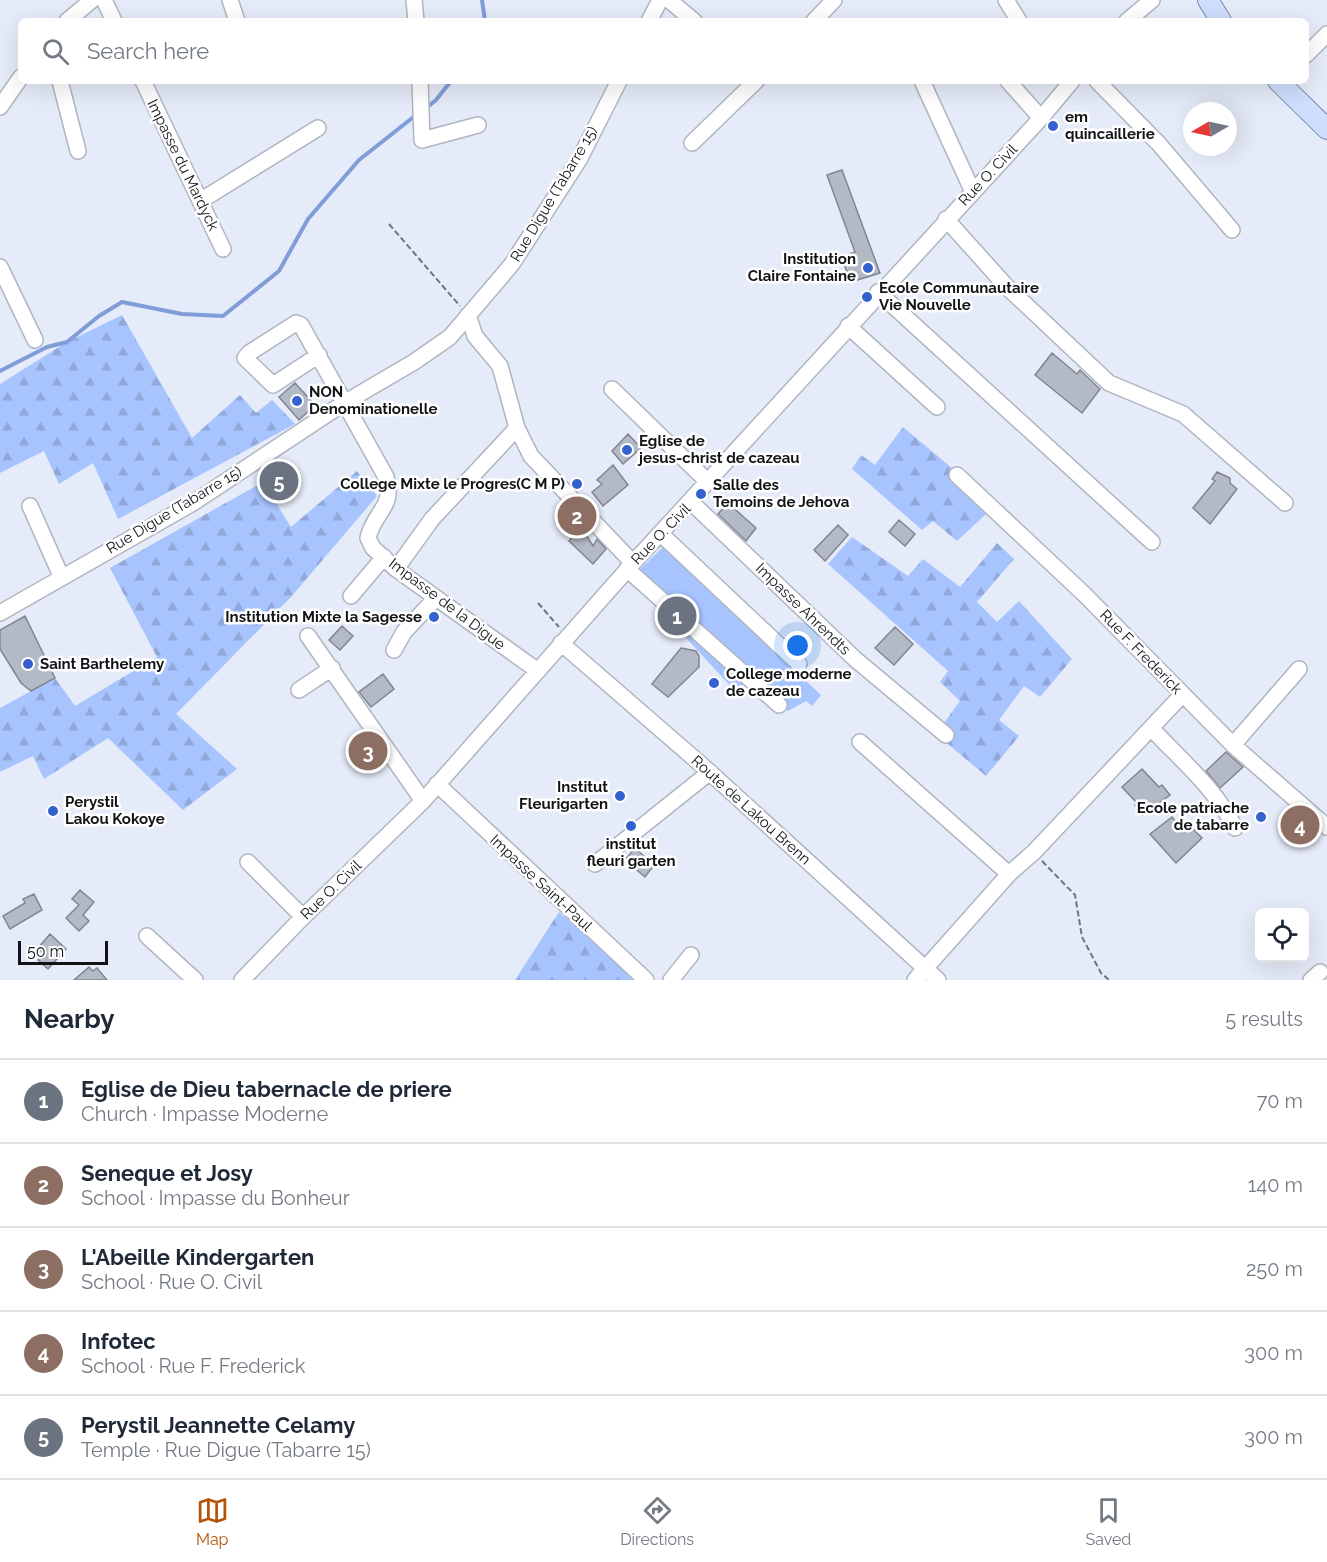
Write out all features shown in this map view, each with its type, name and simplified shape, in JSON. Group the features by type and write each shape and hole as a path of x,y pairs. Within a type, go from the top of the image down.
{"main road":[{"path":"1208,0 1219,18"},
{"path":"1282,84 1327,129"}],"street":[{"path":"71,18 92,0"},
{"path":"104,0 113,18"},
{"path":"230,0 236,18"},
{"path":"414,0 416,18"},
{"path":"651,18 660,0"},
{"path":"669,0 690,18"},
{"path":"817,18 834,0"},
{"path":"1006,0 1017,18"},
{"path":"1131,18 1152,0"},
{"path":"1309,53 1327,34"},
{"path":"0,107 18,81"},
{"path":"61,84 78,151"},
{"name":"Impasse du Mardyck","path":"143,84 223,249"},
{"path":"420,84 422,140 478,125"},
{"name":"Rue Digue (Tabarre 15)","path":"0,613 193,502 450,337 513,264 579,160 617,84"},
{"path":"692,143 753,84"},
{"path":"923,84 972,190"},
{"path":"1011,84 1041,118"},
{"name":"Rue O. Civil","path":"242,980 303,917 423,801 630,566 691,502 878,292 1041,118 1065,84"},
{"path":"1100,84 1159,144 1232,230"},
{"path":"200,201 318,128"},
{"path":"946,219 1007,286 1109,383 1183,414 1285,503"},
{"path":"0,267 35,339"},
{"path":"878,292 1152,542"},
{"path":"468,315 475,336 500,366 517,428 531,456 630,566 779,705"},
{"path":"319,355 273,385 245,358 249,353 296,323 301,325 319,355 344,403"},
{"path":"848,326 937,407"},
{"path":"612,389 708,482"},
{"name":"Impasse de la Digue","path":"344,403 386,477 391,491 387,502 370,526 368,538 396,569 538,671"},
{"path":"396,569 432,519 517,428"},
{"name":"Rue F. Frederick","path":"957,475 1084,594 1233,745 1327,827"},
{"name":"Impasse Ahrendts","path":"691,502 855,659 946,735"},
{"path":"30,506 61,576"},
{"path":"661,534 799,664"},
{"path":"351,596 384,557"},
{"path":"394,650 404,632 436,598"},
{"path":"308,636 423,801"},
{"name":"Route de Lakou Brenn","path":"564,640 710,772 920,974 938,980"},
{"path":"299,690 332,668"},
{"path":"1233,745 1299,669"},
{"path":"920,974 1009,874 1034,852 1182,695"},
{"path":"1151,728 1212,791 1225,807 1235,828"},
{"path":"860,742 1009,874"},
{"path":"595,864 710,772"},
{"name":"Impasse Saint-Paul","path":"437,784 552,895 646,980"},
{"path":"248,862 303,917"},
{"path":"147,936 195,980"},
{"path":"671,980 691,955"}],"path":[{"path":"389,224 468,315"},
{"path":"538,603 564,640"},
{"path":"1034,852 1075,895 1082,937 1101,973 1109,980"}],"green space":[{"path":"122,315 192,438 240,395 256,413 272,400 295,424 118,519 93,463 59,484 44,451 0,473 0,384 67,342"},
{"path":"903,427 996,505 957,541 933,521 922,530 852,469 861,455 875,465"},
{"path":"357,471 377,496 291,597 176,714 237,769 183,810 108,738 44,779 33,756 0,772 0,708 55,678 75,706 157,657 110,568 263,482 291,527"},
{"path":"852,537 908,576 923,559 960,587 997,543 1014,559 977,602 997,622 1019,601 1072,659 1040,697 1024,686 999,720 1019,736 986,776 936,734 960,701 940,682 948,671 828,564"},
{"path":"663,547 821,695 812,706 806,701 788,711 750,674 736,692 675,626 680,619 635,574"},
{"path":"559,912 642,980 515,980"}],"building":[{"name":"Institution Claire Fontaine","path":"842,170 880,273 851,282 841,257 855,252 827,175"},
{"path":"1052,353 1077,374 1080,370 1100,389 1082,413 1035,375"},
{"name":"NON Denominationelle","path":"295,383 315,405 299,420 279,397"},
{"name":"Eglise de jesus-christ de cazeau","path":"628,434 641,448 623,464 612,451"},
{"path":"613,465 628,485 603,506 592,492 602,484 597,480"},
{"path":"1217,472 1230,478 1230,483 1237,489 1210,524 1193,508 1215,481 1212,479"},
{"path":"728,503 756,528 746,541 718,514"},
{"path":"899,520 915,534 905,546 889,532"},
{"path":"838,525 848,535 825,561 814,550"},
{"path":"581,527 593,546 597,539 606,549 593,564 569,541"},
{"name":"Saint Barthelemy","path":"25,616 55,678 31,691 21,683 0,649 0,630"},
{"path":"342,626 353,636 340,650 329,640"},
{"path":"895,627 913,644 894,665 875,648"},
{"path":"681,648 696,651 699,656 699,667 668,697 652,684"},
{"path":"383,674 394,689 371,707 359,692"},
{"path":"363,732 382,759 372,767 369,764 365,768 348,745"},
{"path":"1226,752 1243,767 1220,788 1206,771"},
{"path":"1142,769 1159,787 1162,785 1170,795 1142,815 1135,805 1137,803 1122,787"},
{"path":"1172,817 1184,832 1190,826 1202,838 1176,863 1150,834"},
{"path":"635,848 654,865 645,877 625,860"},
{"path":"80,890 94,902 83,915 89,921 79,931 66,918 79,905 72,899"},
{"path":"34,894 42,910 10,929 3,916 25,903 23,899"},
{"path":"50,934 66,949 48,969 38,960 44,954 38,948"},
{"path":"89,967 93,971 97,968 107,980 74,980"}],"waterway":[{"path":"482,0 485,18"},
{"path":"425,109 436,100 449,84"},
{"path":"0,371 47,347 67,342 99,316 122,302 182,314 223,316 279,271 308,219 359,160 416,115"}],"place":[{"name":"em quincaillerie","path":"1053,126"},
{"name":"Institution Claire Fontaine","path":"868,268"},
{"name":"Ecole Communautaire Vie Nouvelle","path":"867,297"},
{"name":"NON Denominationelle","path":"297,401"},
{"name":"Eglise de jesus-christ de cazeau","path":"627,450"},
{"name":"Perystil Jeannette Celamy","path":"279,481"},
{"name":"College Mixte le Progres(C M P)","path":"577,484"},
{"name":"Salle des Temoins de Jehova","path":"701,494"},
{"name":"Seneque et Josy","path":"577,516"},
{"name":"Eglise de Dieu tabernacle de priere","path":"677,616"},
{"name":"Institution Mixte la Sagesse","path":"434,617"},
{"name":"Saint Barthelemy","path":"28,664"},
{"name":"College moderne de cazeau","path":"714,683"},
{"name":"L'Abeille Kindergarten","path":"368,751"},
{"name":"Institut Fleurigarten","path":"620,796"},
{"name":"Perystil Lakou Kokoye","path":"53,811"},
{"name":"Ecole patriache de tabarre","path":"1261,817"},
{"name":"Infotec","path":"1300,825"},
{"name":"institut fleuri garten","path":"631,826"}]}
